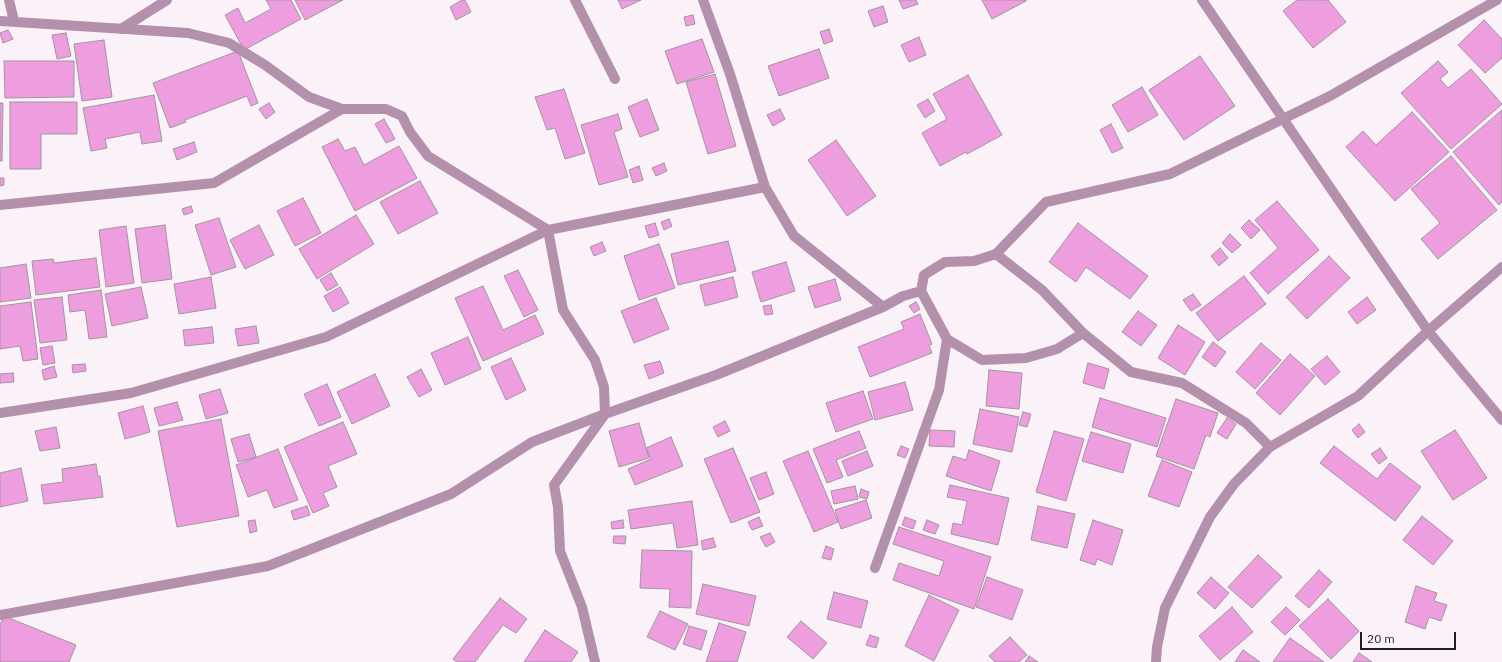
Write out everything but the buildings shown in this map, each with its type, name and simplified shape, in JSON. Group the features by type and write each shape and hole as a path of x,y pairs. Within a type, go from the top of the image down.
{"street":[{"path":"9,0 14,21"},
{"path":"121,29 167,0"},
{"path":"575,0 615,79"},
{"path":"703,0 730,74 765,187 794,236 883,307"},
{"path":"1202,0 1282,119 1428,330 1502,420"},
{"path":"1083,333 1057,349 1032,356 982,360 947,340 921,291 924,275 945,262 974,261 996,254 1046,202 1170,174 1330,96 1496,0"},
{"path":"0,21 188,33 229,43 264,65 309,97 342,109 386,109 402,116 410,132 428,156 548,230 563,310 595,360 604,387 605,414 554,485 558,507 560,551 582,607 595,662"},
{"path":"0,205 214,184 342,109"},
{"path":"0,413 131,393 326,337 548,230 765,187"},
{"path":"996,254 1042,290 1083,333 1132,372 1182,383 1246,423 1270,447"},
{"path":"1156,662 1157,647 1165,608 1210,517 1234,484 1270,447 1358,396 1428,330 1502,267"},
{"path":"0,615 268,566 451,494 532,442 605,414 716,375 883,307 903,296 921,291"},
{"path":"875,568 939,390 947,340"}]}
